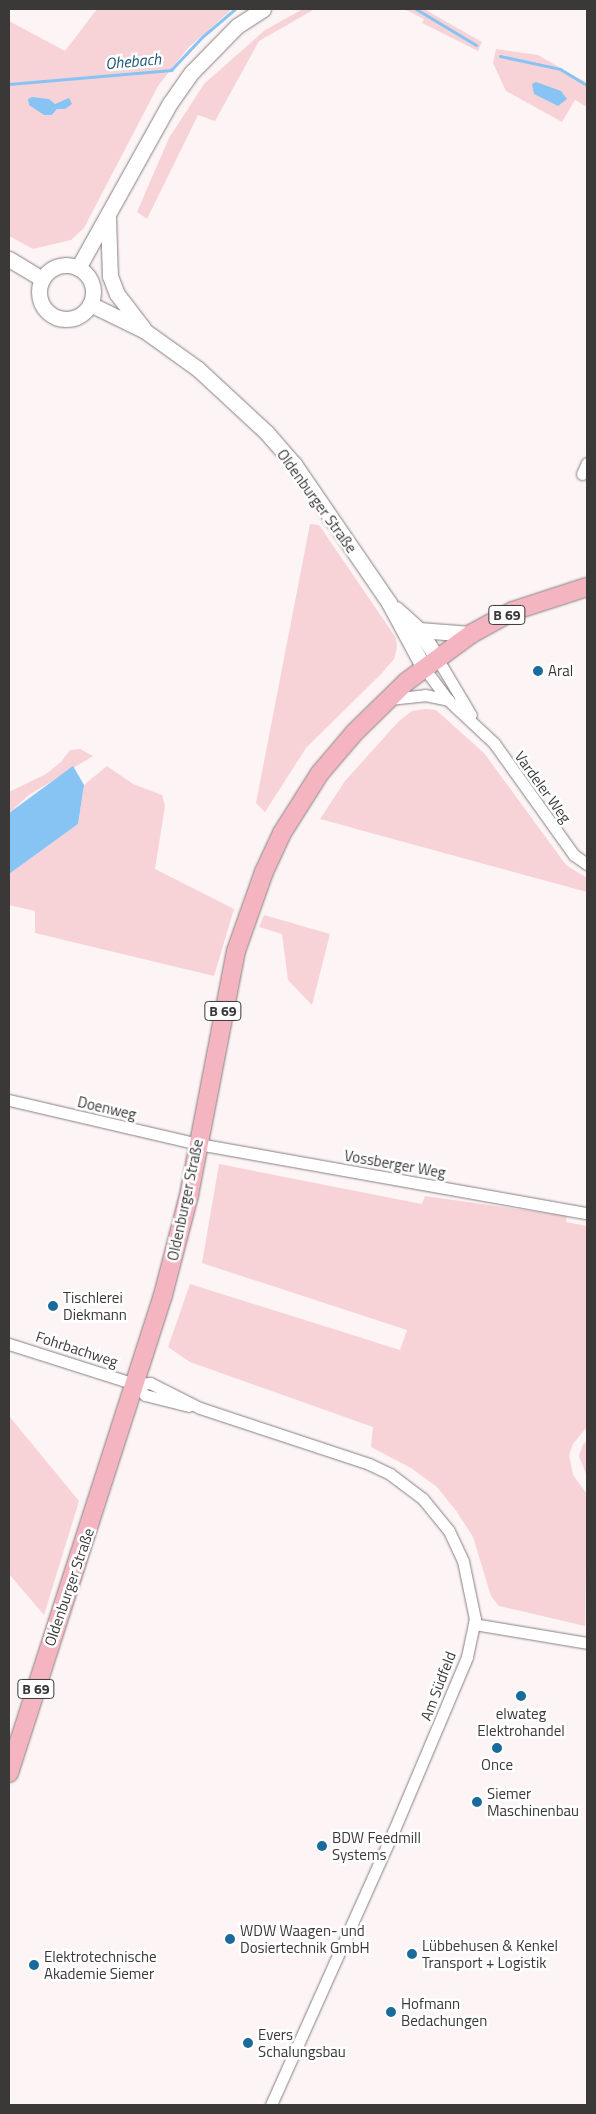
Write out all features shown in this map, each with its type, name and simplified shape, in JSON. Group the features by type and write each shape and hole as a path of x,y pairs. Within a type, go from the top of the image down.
{"main road":[{"path":"78,268 166,110 192,72 237,26 263,9"},
{"path":"108,217 110,276 117,294 145,331"},
{"path":"9,260 42,279"},
{"path":"62,265 78,268 92,288 90,304 85,311 70,318 53,315 42,303 39,287 42,279 47,272 62,265"},
{"name":"Oldenburger Straße","path":"90,304 145,331 198,369 266,432 294,464 431,663"},
{"name":"B 69","path":"431,663 471,634 513,611 587,587"},
{"name":"Oldenburger Straße","path":"389,603 419,630 431,663"},
{"name":"B 69","path":"419,630 471,634"},
{"name":"Oldenburger Straße","path":"9,1773 135,1384 177,1246 236,951 264,872 290,819 320,773 387,700 431,663"}],"street":[{"path":"582,474 587,464"},
{"name":"Vardeler Weg","path":"431,663 448,700 477,724"},
{"name":"Vardeler Weg","path":"431,663 574,855 587,864"},
{"path":"387,700 425,695 448,700"},
{"name":"Doenweg","path":"9,1100 198,1144"},
{"name":"Vossberger Weg","path":"198,1144 587,1213"},
{"name":"Fohrbachweg","path":"9,1344 135,1384"},
{"name":"Am Südfeld","path":"135,1384 150,1383 200,1408 369,1464 410,1487 437,1514 457,1546 470,1588 474,1624 454,1691 271,2105"},
{"path":"474,1624 587,1643"}],"shaded area":[{"path":"97,9 232,9 188,48 158,86 84,228 71,240 33,249 9,236 9,21 65,51","holes":["40,98 55,104 62,101 65,109 57,109 52,115 44,115 36,108"]},
{"path":"303,9 315,9 259,41 215,121 198,115 147,219 137,212 169,138 204,84 265,30"},
{"path":"404,9 424,9 482,42 478,51 422,23 424,19"},
{"path":"496,49 538,55 587,83 587,107 575,100 562,122 506,91 493,63"},
{"path":"310,524 319,525 396,638 397,648 394,659 382,673 306,748 265,812 256,803"},
{"path":"436,710 484,753 566,865 587,878 587,892 320,819 345,781 398,722 412,711"},
{"path":"80,749 93,756 29,795 9,813 9,792 46,774 61,762 70,750"},
{"path":"107,766 133,784 162,795 165,806 155,869 234,909 214,976 35,933 35,911 9,905 9,874 78,824 84,785"},
{"path":"264,915 330,934 312,1005 288,980 282,934 259,927"},
{"path":"219,1164 422,1204 425,1196 567,1216 566,1222 587,1226 587,1427 573,1444 569,1455 573,1475 587,1494 585,1626 499,1606 491,1596 473,1537 457,1512 437,1487 411,1468 371,1447 373,1427 190,1362 168,1347 190,1284 400,1350 407,1330 202,1263"},
{"path":"9,1416 79,1501 44,1615 9,1574"},
{"path":"587,1441 587,1477 579,1456 583,1444"}],"water":[{"path":"536,82 561,91 567,99 558,106 534,94 532,84"},
{"path":"32,97 49,99 55,104 69,98 72,104 65,109 57,109 52,115 44,115 29,105 28,99"},
{"path":"73,766 84,785 78,824 9,874 9,813"}],"waterway":[{"name":"Ohebach","path":"9,84 171,70 202,37 235,9"},
{"name":"Ohebach","path":"416,9 476,45"},
{"path":"500,56 560,69 587,85"}],"place":[{"name":"Aral","path":"538,671"},
{"name":"Tischlerei Diekmann","path":"53,1306"},
{"name":"elwateg Elektrohandel","path":"521,1696"},
{"name":"Once","path":"497,1748"},
{"name":"Siemer Maschinenbau","path":"477,1802"},
{"name":"BDW Feedmill Systems","path":"322,1846"},
{"name":"WDW Waagen- und Dosiertechnik GmbH","path":"230,1939"},
{"name":"Lübbehusen & Kenkel Transport + Logistik","path":"412,1954"},
{"name":"Elektrotechnische Akademie Siemer","path":"34,1965"},
{"name":"Hofmann Bedachungen","path":"391,2012"},
{"name":"Evers Schalungsbau","path":"248,2043"}]}
